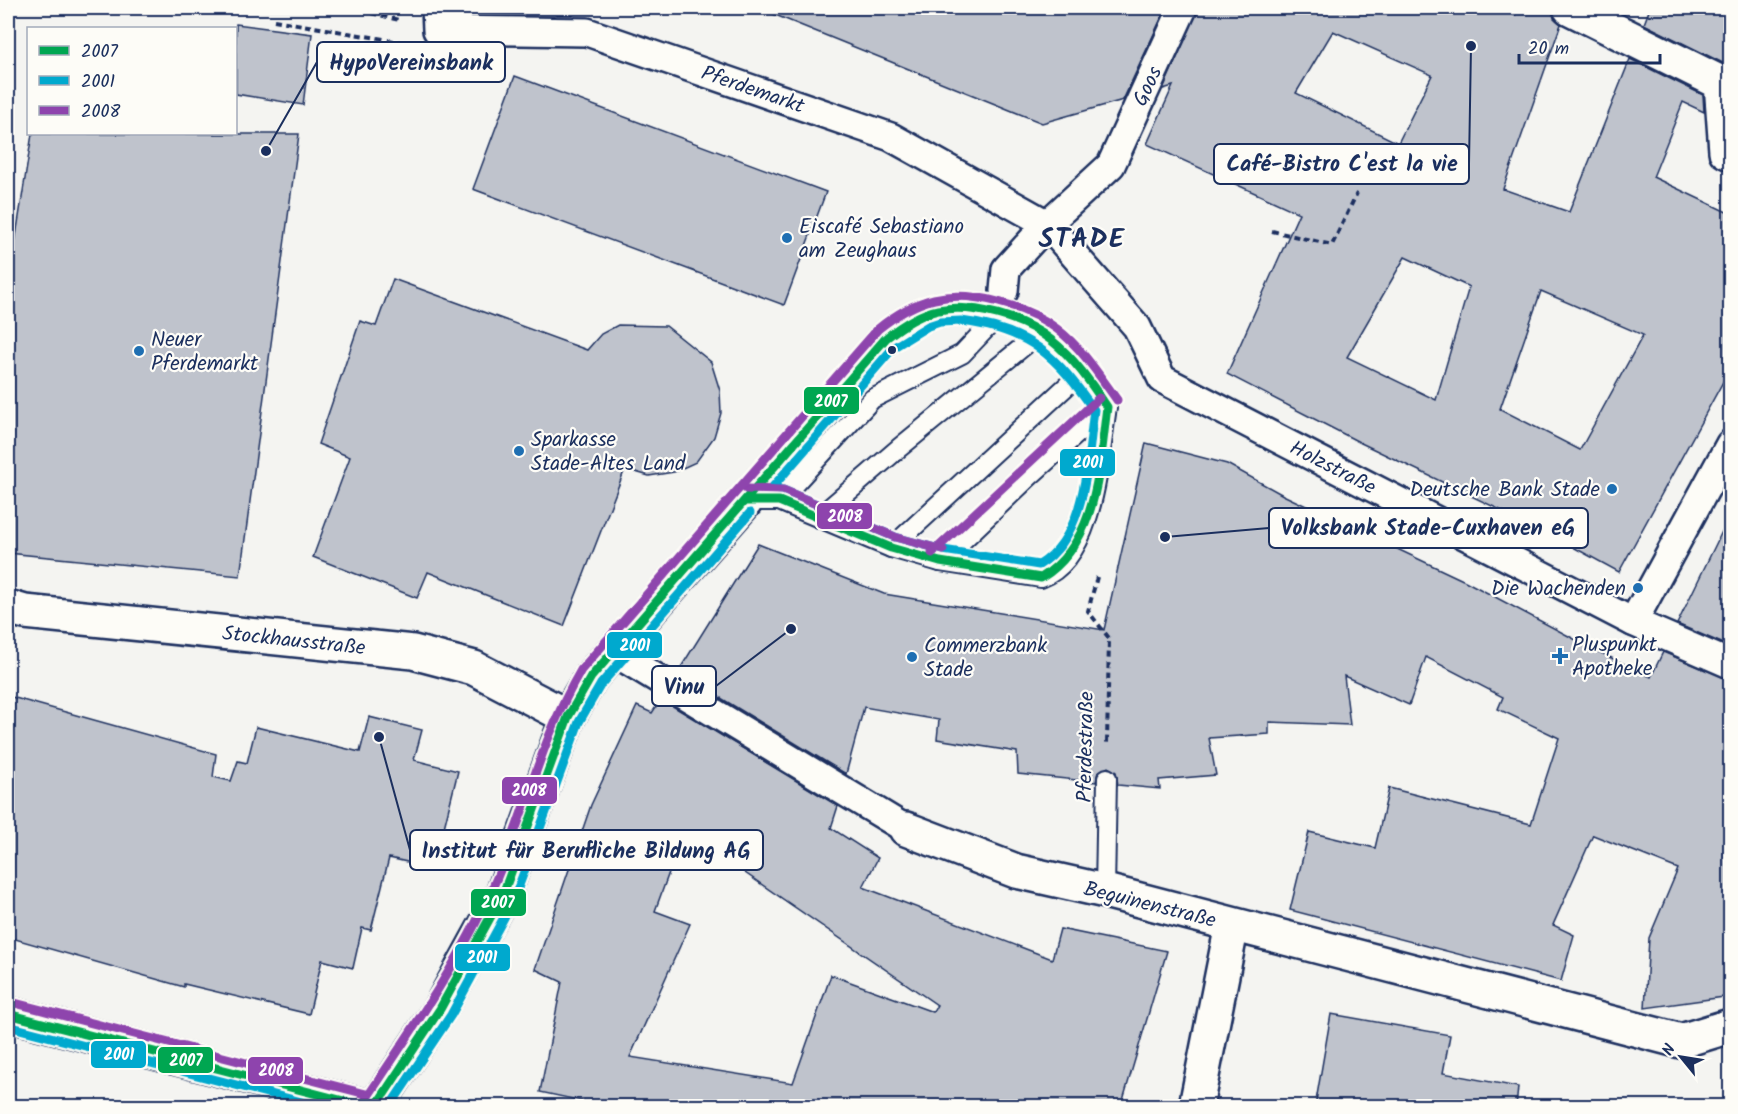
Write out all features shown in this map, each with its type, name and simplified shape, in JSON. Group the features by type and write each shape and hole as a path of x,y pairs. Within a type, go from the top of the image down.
{"street":[{"name":"Goos","path":"1047,224 1111,165 1183,8"},
{"path":"1570,8 1721,82 1726,151 1731,153"},
{"name":"Pferdemarkt","path":"437,19 587,32 891,137 1047,224 1137,327 1162,379"},
{"path":"1002,302 1006,269 1047,224"},
{"name":"Holzstraße","path":"1162,379 1633,622 1731,664"},
{"path":"1633,622 1731,444"},
{"path":"376,1107 440,1009 503,894 568,717 591,677 746,501"},
{"name":"Stockhausstraße","path":"8,607 25,612 413,652 474,668 568,717"},
{"name":"Beguinenstraße","path":"612,651 906,829 1016,871 1105,891 1681,1041 1731,1026"},
{"path":"1196,1107 1232,925"},
{"path":"8,1014 363,1107"}],"lane":[{"path":"779,501 872,399 962,354 1002,302"},
{"path":"1002,302 1041,332 1082,372 1107,407 1094,490 1084,526 1070,556 1056,572 1041,578 940,562 891,548 779,501 746,501 886,338 902,324 940,309 1002,302"},
{"path":"819,518 899,448 1041,332"},
{"path":"891,548 1082,372"},
{"path":"940,562 1030,476 1107,407"},
{"name":"Pferdestraße","path":"1105,891 1107,778"}],"path":[{"path":"274,20 420,45 437,19 351,8"},
{"path":"1514,15 1518,8"},
{"path":"1272,231 1332,245 1357,194"},
{"name":"Pferdestraße","path":"1088,611 1109,638 1107,778"}],"building":[{"path":"758,8 1166,8 1123,100 1042,123"},
{"path":"1199,8 1552,8 1554,18 1561,24 1503,189 1569,212 1630,59 1703,95 1704,112 1683,102 1653,177 1731,214 1731,367 1619,572 1538,528 1361,443 1227,374 1299,213 1147,144 1173,86 1163,89","holes":["1333,31 1432,75 1398,143 1296,93","1405,257 1469,287 1436,400 1347,357","1541,291 1643,335 1580,450 1500,409"]},
{"path":"1650,8 1731,8 1731,67 1644,24"},
{"path":"236,24 312,34 303,105 237,94"},
{"path":"515,76 826,192 784,305 473,189"},
{"name":"Neuer Pferdemarkt","path":"299,134 240,576 8,553 8,287 32,135"},
{"name":"Sparkasse Stade-Altes Land","path":"393,279 587,350 601,334 618,325 666,326 711,362 720,391 721,413 714,437 696,462 674,472 649,476 625,469 564,626 428,572 417,598 313,557 350,457 318,444 360,321 376,326"},
{"path":"1146,443 1227,464 1283,495 1465,581 1651,677 1663,652 1731,680 1731,996 1645,1008 1649,938 1678,869 1593,835 1553,925 1574,935 1561,981 1290,910 1309,832 1375,848 1389,788 1531,824 1559,738 1498,709 1503,697 1426,657 1409,705 1344,676 1350,725 1269,722 1269,734 1209,738 1216,775 1159,780 1160,789 1118,785 1116,772 1108,767 1098,772 1096,782 1018,774 1017,752 937,739 939,720 864,707 846,774 678,672 758,544 884,594 1104,630"},
{"path":"1731,513 1731,647 1677,624"},
{"path":"8,696 216,754 213,777 231,781 238,761 247,763 256,727 360,752 369,717 422,730 414,760 458,771 434,868 389,858 371,930 362,928 353,968 322,960 309,1014 184,984 184,987 8,937"},
{"path":"661,699 838,806 831,828 878,858 863,887 1052,959 1060,929 1167,951 1121,1107 610,1107 540,1092 562,982 535,969 591,805 637,706 652,713","holes":["684,831 937,1005 933,1012 831,975 793,1083 630,1057 690,924 655,911"]},
{"path":"1331,1014 1450,1035 1443,1073 1518,1087 1516,1107 1315,1107"}],"transit line":[{"name":"2008","path":"366,1099 434,996 479,916 504,862 554,723 581,670 878,329 904,311 934,299 982,298 1015,307 1045,321 1066,336 1082,353 1117,400"},
{"name":"2007","path":"376,1106 440,1009 503,894 568,717 591,677 886,338 910,321 938,310 952,308 998,314 1027,325 1051,340 1082,371 1107,407 1098,478 1085,524 1074,545 1060,563 1041,578 940,562 891,548 779,501 746,501"},
{"name":"2001","path":"961,321 1005,331 1039,348 1067,374 1094,410 1086,474 1076,517 1067,536 1055,552 1039,565 943,550 895,537 783,490 771,489 894,347 928,326 940,322 961,321"},
{"name":"2008","path":"932,553 1099,398"},
{"name":"2008","path":"746,489 783,490 895,537 943,550"},
{"name":"2001","path":"390,1106 451,1015 514,899 579,722 601,684 750,513"},
{"name":"2008","path":"11,1002 366,1094"},
{"name":"2007","path":"8,1014 363,1106"},
{"name":"2001","path":"8,1026 317,1106"}],"place":[{"name":"Café-Bistro C'est la vie","path":"1471,46"},
{"name":"HypoVereinsbank","path":"266,151"},
{"name":"Eiscafé Sebastiano am Zeughaus","path":"787,238"},
{"name":"Neuer Pferdemarkt","path":"139,351"},
{"name":"Sparkasse Stade-Altes Land","path":"519,451"},
{"name":"Deutsche Bank Stade","path":"1612,489"},
{"name":"Volksbank Stade-Cuxhaven eG","path":"1165,537"},
{"name":"Die Wachenden","path":"1638,588"},
{"name":"Vinu","path":"791,629"},
{"name":"Pluspunkt Apotheke","path":"1560,656"},
{"name":"Commerzbank Stade","path":"912,657"},
{"name":"Institut für Berufliche Bildung AG","path":"379,737"}],"district":[{"name":"STADE","path":"1082,238"}]}
